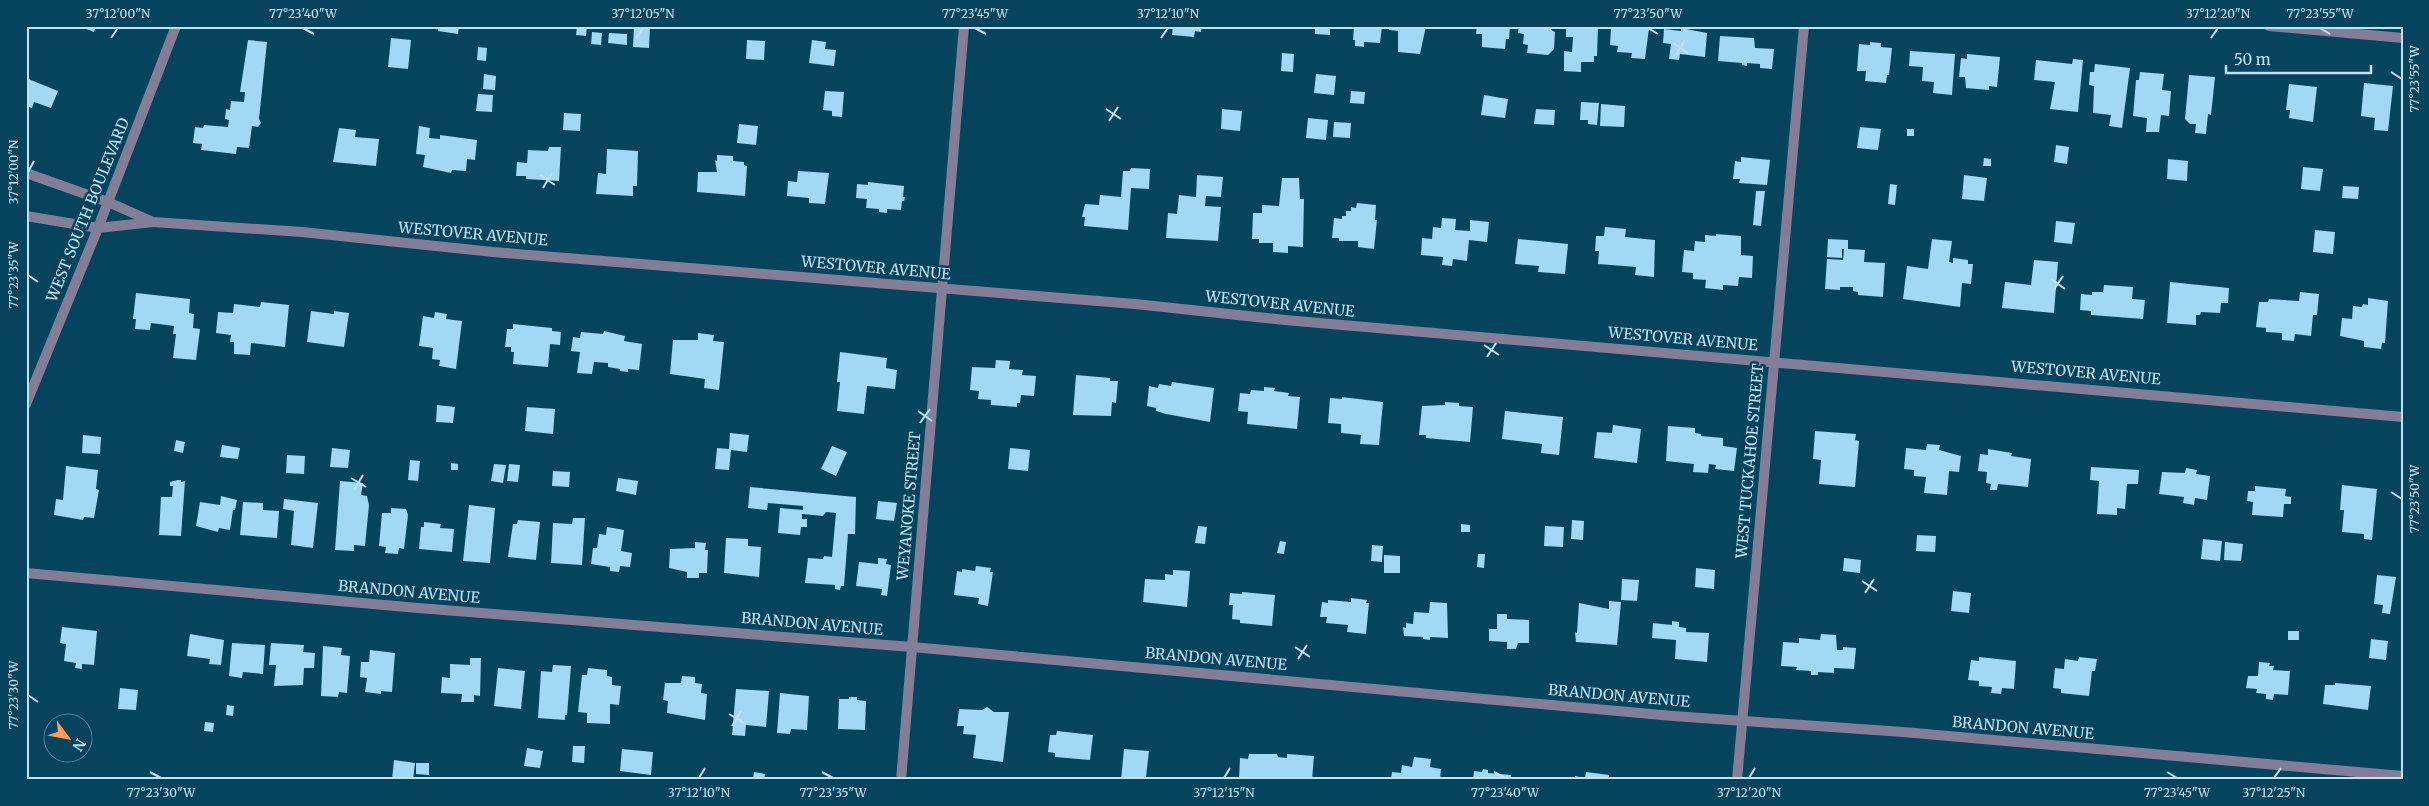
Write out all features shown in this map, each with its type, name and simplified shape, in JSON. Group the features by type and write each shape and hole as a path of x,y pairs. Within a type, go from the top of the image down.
{"street":[{"name":"WEST SOUTH BOULEVARD","path":"26,404 98,228 176,26"},
{"name":"WEYANOKE STREET","path":"901,780 964,26"},
{"name":"WEST TUCKAHOE STREET","path":"1737,780 1804,26"},
{"path":"2269,26 2403,38"},
{"name":"WESTOVER AVENUE","path":"26,173 108,202 154,222"},
{"name":"WESTOVER AVENUE","path":"26,216 98,228 154,222 302,232 493,252 942,288 2403,417"},
{"name":"BRANDON AVENUE","path":"26,573 418,608 912,647 1742,722 1903,732 2403,776"}],"building":[{"path":"79,26 96,26 94,32"},
{"path":"393,26 411,26 411,29"},
{"path":"439,26 459,26 458,34 438,31"},
{"path":"577,26 587,26 586,36 576,35"},
{"path":"634,26 650,26 649,48 633,47"},
{"path":"1173,26 1202,26 1201,32 1195,31 1194,37 1172,35"},
{"path":"1315,26 1330,26 1330,35 1315,34"},
{"path":"1354,26 1382,26 1380,43 1364,42 1364,47 1355,46 1355,40 1353,40"},
{"path":"1389,26 1426,26 1420,54 1398,52 1398,31 1389,30"},
{"path":"1477,26 1510,26 1509,39 1506,39 1505,49 1482,47 1482,34 1476,34"},
{"path":"1519,26 1552,26 1551,30 1555,32 1554,49 1548,55 1527,53 1528,45 1523,44 1524,34 1518,33"},
{"path":"1566,26 1598,26 1597,56 1594,56 1594,62 1581,62 1581,72 1564,71 1564,51 1572,52 1573,37 1566,37"},
{"path":"1619,26 1649,28 1645,59 1631,58 1632,53 1617,52 1618,46 1610,45 1611,28 1619,29"},
{"path":"1681,28 1707,33 1705,57 1680,54 1679,60 1669,59 1671,44 1663,43 1664,29 1681,31"},
{"path":"592,32 602,33 601,45 591,44"},
{"path":"609,33 627,34 627,45 608,43"},
{"path":"1720,36 1754,38 1755,48 1774,49 1772,69 1760,68 1760,64 1747,63 1747,66 1742,65 1742,63 1718,61"},
{"path":"391,38 411,40 408,69 388,67"},
{"path":"248,40 267,42 259,119 261,123 258,127 252,126 249,148 237,147 236,154 201,150 202,144 193,143 195,127 203,128 204,125 228,127 229,120 225,119 226,109 230,110 231,101 244,102 245,92 240,92"},
{"path":"747,40 765,41 764,60 746,59"},
{"path":"812,40 826,42 825,49 836,50 834,66 809,63"},
{"path":"1870,42 1881,43 1881,47 1892,48 1889,75 1887,75 1886,83 1865,81 1866,71 1857,71 1859,44 1870,45"},
{"path":"478,47 487,48 486,61 477,60"},
{"path":"1910,51 1955,54 1952,95 1933,93 1934,82 1922,81 1923,67 1909,66"},
{"path":"1282,53 1294,54 1293,72 1281,71"},
{"path":"1967,54 2000,57 1997,87 1989,86 1989,90 1966,88 1965,77 1959,77 1961,58 1967,59"},
{"path":"2073,59 2083,60 2078,112 2050,109 2055,82 2034,80 2036,60 2072,64"},
{"path":"2095,64 2130,68 2122,128 2109,126 2111,115 2093,113 2094,86 2089,85 2090,72 2094,72"},
{"path":"2140,72 2164,74 2162,90 2171,91 2169,116 2161,115 2159,132 2146,132 2147,118 2133,116 2136,80 2139,80"},
{"path":"484,74 496,76 495,90 483,89"},
{"path":"1316,74 1336,76 1334,95 1314,93"},
{"path":"2189,75 2215,77 2211,115 2208,114 2206,134 2195,133 2196,124 2190,124 2185,119"},
{"path":"26,78 58,91 51,108 34,102 32,108 26,106"},
{"path":"2364,83 2393,86 2388,131 2374,130 2375,118 2361,116"},
{"path":"2289,84 2317,87 2313,122 2289,118 2290,110 2286,110"},
{"path":"825,91 844,92 842,117 832,116 832,111 823,110"},
{"path":"1351,91 1365,92 1364,104 1350,103"},
{"path":"478,94 493,95 492,112 476,111"},
{"path":"1484,95 1508,99 1505,118 1481,115"},
{"path":"1581,102 1599,103 1597,125 1588,124 1588,120 1580,120"},
{"path":"1601,104 1625,106 1624,127 1600,126"},
{"path":"1222,109 1242,111 1240,131 1221,129"},
{"path":"1536,109 1555,110 1554,125 1534,124"},
{"path":"564,113 581,114 580,131 563,130"},
{"path":"1308,118 1328,120 1326,140 1306,138"},
{"path":"1334,122 1351,123 1350,138 1333,137"},
{"path":"739,124 758,126 756,145 737,143"},
{"path":"419,126 430,128 429,138 440,139 440,135 477,140 475,160 467,159 466,171 452,170 451,173 423,167 425,155 416,154"},
{"path":"1860,127 1881,129 1878,150 1857,148"},
{"path":"339,128 356,130 355,137 379,139 376,166 333,162"},
{"path":"1907,129 1914,129 1914,136 1907,136"},
{"path":"2056,145 2069,147 2067,164 2054,162"},
{"path":"549,147 561,147 559,181 526,179 526,176 516,176 517,162 527,163 528,150 548,151"},
{"path":"607,149 638,151 637,186 633,186 633,196 596,194 598,173 606,174"},
{"path":"717,155 733,156 733,161 744,162 744,165 747,166 745,196 697,192 698,172 717,172 715,160 717,161"},
{"path":"1741,157 1770,160 1767,185 1739,183 1740,179 1733,179 1735,161 1741,162"},
{"path":"1984,158 1991,159 1991,166 1983,166"},
{"path":"2168,159 2188,161 2187,181 2167,179"},
{"path":"2303,167 2323,169 2320,191 2301,189"},
{"path":"1131,168 1150,169 1149,189 1131,188 1128,230 1084,226 1085,217 1082,217 1085,204 1099,205 1100,195 1121,197 1123,171 1130,171"},
{"path":"798,171 829,173 825,204 809,203 809,198 787,196 788,181 797,182"},
{"path":"1197,175 1223,177 1221,197 1206,196 1205,206 1221,207 1218,241 1166,238 1168,213 1177,214 1179,195 1196,197"},
{"path":"1964,175 1987,178 1984,201 1962,199"},
{"path":"1282,178 1299,178 1300,199 1304,199 1303,247 1288,246 1288,253 1273,252 1273,243 1259,243 1259,239 1252,239 1253,213 1262,213 1262,205 1279,206"},
{"path":"868,182 904,186 903,197 905,197 904,201 902,201 901,210 887,209 887,213 879,212 879,209 866,208 867,199 856,198 857,184 868,185"},
{"path":"1890,184 1897,185 1895,205 1888,204"},
{"path":"2343,186 2359,187 2358,199 2342,198"},
{"path":"1756,191 1765,191 1761,226 1753,225"},
{"path":"1357,203 1376,205 1375,220 1377,220 1374,249 1358,247 1358,241 1339,241 1339,238 1332,238 1334,218 1342,219 1342,216 1346,216 1346,211 1351,211 1351,207 1356,208"},
{"path":"1442,218 1456,219 1455,230 1470,231 1470,220 1489,222 1487,242 1469,240 1467,261 1453,259 1452,266 1442,265 1443,257 1421,255 1422,238 1432,239 1433,227 1441,228"},
{"path":"2056,221 2075,223 2072,244 2054,242"},
{"path":"1605,227 1626,229 1625,237 1655,240 1654,277 1635,275 1636,267 1598,264 1599,251 1595,251 1596,236 1604,236"},
{"path":"2315,230 2335,232 2333,254 2313,252"},
{"path":"1716,234 1741,236 1741,255 1753,256 1752,278 1739,277 1738,286 1723,285 1723,290 1705,288 1706,280 1693,279 1693,273 1682,272 1684,250 1694,251 1695,241 1705,242 1705,235 1716,236"},
{"path":"1518,239 1568,244 1565,274 1538,272 1539,266 1515,264"},
{"path":"1828,239 1848,240 1848,249 1865,250 1864,262 1885,263 1883,297 1858,295 1858,292 1853,291 1853,287 1840,287 1840,290 1825,289 1827,259 1843,260 1844,249 1842,249 1842,258 1827,257"},
{"path":"1932,239 1952,241 1949,262 1953,263 1953,258 1968,260 1968,264 1973,264 1971,284 1962,283 1960,307 1903,299 1907,266 1928,269"},
{"path":"2034,260 2058,262 2054,313 2002,308 2005,282 2031,285"},
{"path":"2170,282 2229,288 2228,303 2221,303 2220,313 2201,312 2200,315 2196,315 2196,325 2167,323"},
{"path":"2104,285 2133,287 2132,299 2145,300 2143,319 2091,315 2091,311 2080,310 2081,294 2092,295 2092,292 2103,292"},
{"path":"2300,292 2319,294 2317,315 2313,315 2311,336 2295,334 2294,341 2282,340 2282,333 2266,332 2266,328 2256,327 2259,302 2268,302 2269,299 2299,301"},
{"path":"136,293 190,299 189,313 194,314 193,328 200,329 196,360 173,358 176,334 173,334 174,326 151,323 150,330 135,329 136,319 133,319"},
{"path":"2368,298 2388,301 2385,343 2382,343 2381,349 2364,347 2364,341 2340,336 2342,318 2352,319 2353,306 2362,307 2363,304 2368,305"},
{"path":"261,302 289,305 285,347 251,343 250,355 234,354 234,342 230,342 231,335 216,333 218,312 233,313 234,304 260,307"},
{"path":"311,311 334,314 334,311 349,313 344,347 307,342"},
{"path":"435,312 447,314 446,319 462,321 456,369 439,366 440,360 432,359 433,348 419,346 423,316 434,318"},
{"path":"513,324 552,328 552,331 561,332 560,345 550,344 548,367 513,364 514,352 511,352 511,347 505,347 507,329 513,329"},
{"path":"604,331 625,336 624,341 642,344 639,370 628,369 628,372 620,371 620,369 608,367 608,363 594,362 592,374 577,373 580,352 571,351 573,337 580,338 581,332 603,334"},
{"path":"698,333 714,335 713,341 724,342 719,390 704,388 705,379 670,374 673,340 698,340"},
{"path":"840,352 887,358 886,368 897,370 895,389 867,386 864,414 837,411 840,382 837,382"},
{"path":"996,360 1010,361 1009,369 1023,370 1022,375 1036,376 1034,396 1021,395 1020,403 1017,403 1017,407 991,405 991,400 978,399 979,391 970,390 972,367 995,368"},
{"path":"1076,375 1110,378 1110,381 1118,381 1116,403 1112,402 1111,416 1073,415"},
{"path":"1172,382 1214,388 1210,422 1166,414 1156,411 1156,408 1147,406 1149,386 1158,388 1159,384 1171,386"},
{"path":"1264,387 1275,388 1274,391 1289,393 1288,396 1300,397 1297,429 1247,424 1248,412 1238,411 1240,393 1250,394 1251,390 1264,391"},
{"path":"1342,397 1383,402 1379,445 1360,444 1361,435 1341,433 1341,424 1328,423 1330,398 1342,399"},
{"path":"1445,402 1473,407 1470,442 1426,438 1426,435 1419,435 1422,406 1445,405"},
{"path":"437,405 455,407 453,423 436,422"},
{"path":"527,407 555,409 553,434 525,431"},
{"path":"1505,411 1563,417 1559,455 1541,453 1542,444 1502,439"},
{"path":"1613,425 1641,429 1637,463 1594,458 1597,432 1612,433"},
{"path":"1668,426 1695,428 1695,433 1701,434 1701,436 1723,438 1723,446 1737,448 1734,471 1715,469 1716,465 1709,464 1708,473 1693,472 1694,464 1666,461"},
{"path":"1815,431 1856,434 1855,440 1859,441 1855,487 1819,484 1821,460 1813,459"},
{"path":"730,433 749,435 747,452 731,450 729,470 715,469 717,448 729,449"},
{"path":"83,435 101,437 100,454 82,453"},
{"path":"176,440 185,442 183,453 174,451"},
{"path":"1927,444 1940,445 1939,450 1961,456 1959,472 1949,471 1947,495 1924,493 1926,477 1914,476 1914,470 1904,469 1906,448 1926,450"},
{"path":"222,445 240,448 238,459 220,457"},
{"path":"832,446 847,452 836,476 821,469"},
{"path":"332,448 350,450 348,468 330,467"},
{"path":"1010,448 1030,450 1028,471 1008,469"},
{"path":"1988,449 2012,453 2011,456 2031,459 2028,487 1998,484 1997,490 1990,490 1991,484 1986,483 1987,472 1978,471 1980,454 1988,455"},
{"path":"287,455 305,456 304,474 286,473"},
{"path":"410,460 420,461 418,481 408,480"},
{"path":"451,463 458,464 458,470 451,470"},
{"path":"494,464 506,465 503,483 491,481"},
{"path":"509,464 520,465 518,482 507,481"},
{"path":"66,466 98,470 96,489 99,490 94,518 84,517 83,520 54,515 56,499 63,500"},
{"path":"2091,467 2139,470 2138,484 2127,484 2125,509 2117,508 2117,515 2097,514 2099,481 2090,480"},
{"path":"2186,468 2197,470 2196,474 2210,476 2207,500 2195,498 2194,505 2183,503 2184,497 2159,494 2162,472 2185,473"},
{"path":"553,471 570,472 569,487 552,486"},
{"path":"618,478 638,481 636,495 616,491"},
{"path":"181,480 181,482 185,481 181,536 159,535 161,497 172,497 173,486 170,486 170,482"},
{"path":"340,481 363,483 361,495 367,496 369,505 365,546 354,545 354,551 335,550"},
{"path":"2342,485 2377,489 2372,540 2364,539 2364,534 2342,532 2344,510 2340,510"},
{"path":"2255,486 2286,489 2285,496 2291,497 2291,504 2284,504 2283,517 2252,515 2253,502 2247,501 2248,491 2255,491"},
{"path":"750,487 856,497 855,534 848,534 844,586 841,586 840,590 835,589 835,585 805,583 808,558 823,559 824,556 832,557 836,513 826,512 823,516 802,514 802,519 807,519 807,527 801,527 800,535 778,533 780,508 803,510 803,506 768,503 767,510 748,508"},
{"path":"221,496 237,500 235,510 233,510 230,530 219,528 218,532 196,526 200,502 220,505"},
{"path":"284,499 318,503 313,548 291,545 294,511 283,509"},
{"path":"878,501 897,503 894,521 876,519"},
{"path":"243,502 263,503 263,510 279,511 277,538 240,535"},
{"path":"469,505 495,508 490,563 463,561"},
{"path":"391,508 406,509 408,515 404,549 399,548 398,554 385,553 386,547 379,546 382,513 391,513"},
{"path":"573,518 585,518 582,565 551,563 553,523 572,524"},
{"path":"518,520 540,522 536,560 508,557 513,524 517,524"},
{"path":"1572,520 1584,521 1583,540 1571,539"},
{"path":"424,522 441,524 440,528 454,529 452,552 419,549 421,527 424,527"},
{"path":"1461,524 1470,525 1470,532 1461,532"},
{"path":"1198,526 1207,527 1205,544 1195,543"},
{"path":"1545,526 1564,527 1563,547 1544,546"},
{"path":"607,527 624,530 621,551 632,553 630,567 620,566 619,572 610,571 610,567 591,564 593,548 597,548 599,534 606,535"},
{"path":"1917,535 1936,536 1935,552 1916,551"},
{"path":"726,538 748,539 748,546 761,547 759,577 724,573"},
{"path":"2203,539 2222,541 2220,561 2201,559"},
{"path":"1280,541 1286,542 1284,554 1277,553"},
{"path":"695,542 706,543 705,550 708,550 707,573 699,573 699,578 687,578 687,572 669,568 670,549 695,548"},
{"path":"2225,542 2243,544 2241,561 2224,560"},
{"path":"1372,545 1383,546 1382,562 1371,561"},
{"path":"1478,554 1485,554 1484,568 1477,567"},
{"path":"1384,555 1400,556 1400,573 1384,573"},
{"path":"878,558 887,559 886,564 891,565 887,596 881,595 882,589 856,586 859,562 878,564"},
{"path":"1844,558 1861,560 1860,573 1843,571"},
{"path":"976,566 991,568 990,572 993,572 988,606 978,604 979,598 954,595 957,571 962,572 962,569 975,571"},
{"path":"1696,568 1715,570 1714,589 1695,587"},
{"path":"1173,570 1190,571 1187,607 1143,602 1145,579 1165,580 1165,574 1173,575"},
{"path":"2377,575 2396,577 2390,614 2382,613 2383,605 2374,604"},
{"path":"1622,579 1639,580 1637,601 1621,600"},
{"path":"1953,591 1971,593 1969,613 1951,611"},
{"path":"1242,592 1275,595 1272,626 1240,623 1240,620 1232,619 1233,605 1229,605 1230,593 1242,594"},
{"path":"1351,598 1367,600 1366,603 1369,603 1366,634 1347,632 1348,625 1326,623 1327,617 1320,617 1322,602 1328,603 1328,600 1351,602"},
{"path":"1609,601 1621,602 1617,645 1576,642 1575,632 1577,633 1579,603 1609,609"},
{"path":"1430,602 1447,603 1448,638 1430,637 1430,640 1423,639 1423,637 1404,636 1403,627 1406,628 1406,623 1413,624 1414,612 1429,613"},
{"path":"1497,614 1507,614 1507,619 1529,620 1529,643 1518,643 1516,649 1507,649 1507,642 1489,641 1489,629 1497,629"},
{"path":"1672,621 1679,622 1679,627 1686,628 1686,632 1709,633 1707,662 1675,659 1676,640 1652,638 1653,623 1672,625"},
{"path":"62,627 97,631 94,665 82,664 82,669 75,668 76,663 64,661 66,644 60,643"},
{"path":"2288,631 2299,631 2299,640 2288,640"},
{"path":"190,634 224,640 221,665 209,664 210,659 187,656"},
{"path":"1821,634 1836,635 1837,650 1843,650 1843,647 1856,648 1854,669 1834,668 1834,673 1818,672 1818,675 1811,675 1811,671 1796,670 1797,667 1781,666 1783,642 1799,643 1799,638 1820,640"},
{"path":"2371,639 2388,641 2386,660 2369,658"},
{"path":"232,643 265,645 263,674 243,672 242,678 229,676"},
{"path":"271,643 304,645 303,652 315,653 314,668 304,668 303,685 274,686 276,665 269,665"},
{"path":"323,646 342,648 341,655 350,656 347,693 339,692 338,697 321,696"},
{"path":"370,650 395,653 392,692 381,691 381,694 365,692 367,678 360,677 361,662 369,662"},
{"path":"1979,657 2016,661 2014,689 2002,688 2001,694 1991,693 1992,687 1979,686 1979,681 1968,680 1971,660 1979,661"},
{"path":"2079,657 2097,659 2095,671 2092,671 2089,696 2061,693 2061,689 2053,688 2055,668 2064,669 2065,659 2078,661"},
{"path":"470,658 481,658 480,696 474,695 474,702 461,702 462,694 441,693 442,677 450,678 450,664 470,665"},
{"path":"2259,662 2270,663 2269,666 2274,666 2273,670 2290,671 2288,695 2274,694 2273,700 2266,699 2266,694 2256,693 2257,689 2246,688 2248,676 2258,676"},
{"path":"553,665 571,666 565,720 538,718 541,671 552,672"},
{"path":"498,668 525,671 521,709 494,706"},
{"path":"588,668 607,670 607,676 612,677 612,685 621,686 619,705 610,704 610,724 587,723 587,713 578,712 582,675 587,675"},
{"path":"682,676 695,677 695,683 702,684 701,693 707,694 705,720 667,713 668,701 663,700 665,683 681,683"},
{"path":"2335,683 2371,686 2368,710 2323,704 2325,685 2335,685"},
{"path":"120,688 138,690 136,710 118,709"},
{"path":"736,689 769,691 766,727 746,725 745,736 732,735"},
{"path":"780,693 809,696 807,730 791,729 790,734 777,733"},
{"path":"849,697 857,697 857,700 866,701 865,730 838,729 839,699 849,699"},
{"path":"227,705 234,706 233,716 226,715"},
{"path":"987,707 994,712 1009,712 1003,762 973,758 976,735 963,734 964,726 957,726 959,709 982,710"},
{"path":"205,722 214,723 213,732 204,731"},
{"path":"1057,731 1093,735 1090,760 1055,757 1055,753 1048,752 1050,735 1056,735"},
{"path":"573,746 585,746 584,763 572,762"},
{"path":"527,748 543,751 540,768 524,766"},
{"path":"622,749 653,752 651,775 620,771"},
{"path":"1124,749 1149,751 1146,777 1121,780"},
{"path":"1249,754 1277,754 1278,757 1287,758 1287,754 1314,756 1312,780 1239,780 1240,758 1248,759"},
{"path":"1414,757 1431,759 1430,767 1441,769 1440,780 1391,780 1392,772 1401,773 1402,765 1412,767"},
{"path":"394,760 415,763 413,780 392,780"},
{"path":"416,763 429,763 429,775 416,774"},
{"path":"1483,769 1488,770 1488,773 1511,775 1510,780 1473,780 1474,771 1482,772"},
{"path":"754,772 765,774 764,780 753,780"},
{"path":"1586,772 1609,775 1609,780 1575,780 1575,776 1585,778"}]}
